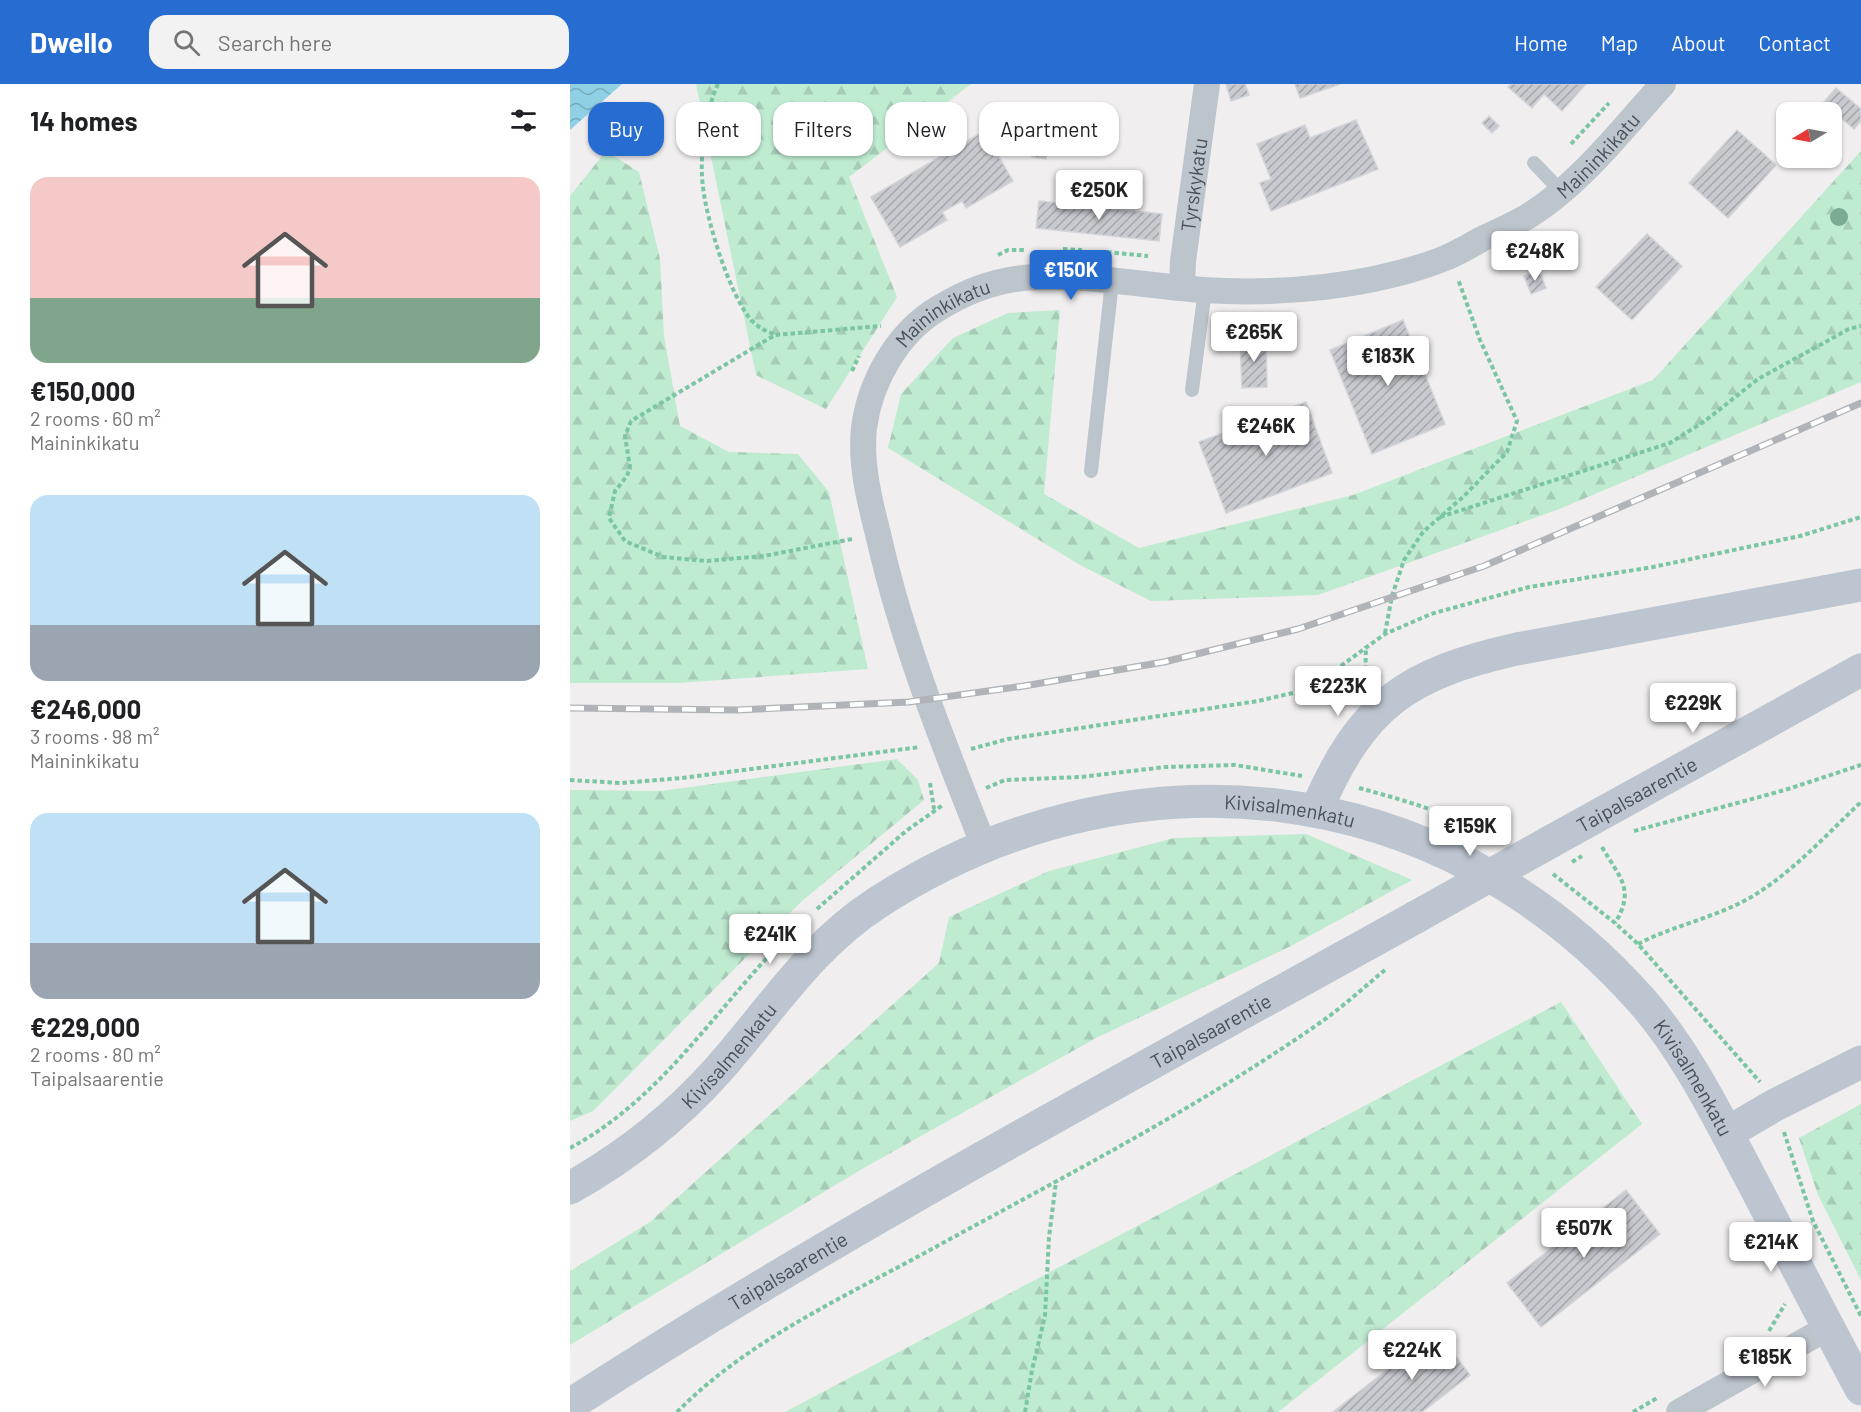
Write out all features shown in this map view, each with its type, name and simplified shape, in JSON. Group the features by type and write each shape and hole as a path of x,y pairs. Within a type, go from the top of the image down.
{"main road":[{"path":"1316,811 1329,780 1364,725 1392,699 1424,677 1466,660 1517,648 1861,585"},
{"name":"Taipalsaarentie","path":"570,1405 731,1304 879,1216 1416,917 1549,856 1861,670"},
{"name":"Kivisalmenkatu","path":"570,1188 613,1164 672,1116 717,1071 790,981 836,936 873,906 926,873 1026,829 1131,805 1190,801 1254,803 1316,811 1364,822 1478,867 1540,908 1611,969 1643,1003 1701,1086 1861,1389"},
{"path":"1727,1133 1775,1105 1861,1062"}],"street":[{"name":"Tyrskykatu","path":"1194,289 1183,261 1207,84"},
{"name":"Maininkikatu","path":"984,846 944,749 886,572 867,487 863,457 864,427 871,399 884,368 901,341 923,317 951,300 997,282 1037,277 1275,293 1363,281 1450,256 1529,216 1562,191 1597,157 1663,84"},
{"path":"1671,1403 1829,1327"}],"lane":[{"path":"1534,163 1562,191"},
{"path":"1494,233 1504,260"},
{"path":"1091,471 1112,282"},
{"path":"1192,390 1194,289"}],"path":[{"path":"718,84 707,108 702,186 723,261 750,319 761,329 775,335"},
{"path":"1385,634 1392,596 1404,560 1423,532 1507,452 1517,421 1480,340 1450,256"},
{"path":"852,539 764,556 706,561 663,557 625,541 609,518 615,492 627,476 630,467 625,436 632,421 775,335 881,326"},
{"path":"1440,517 1670,443 1705,421 1758,379 1849,329 1861,326"},
{"path":"570,780 621,783 682,778 923,747 944,749 1258,701 1297,692 1324,678 1385,634 1431,614 1529,587 1653,567 1800,536 1861,516"},
{"path":"570,1148 618,1116 658,1083 760,965 795,929 906,831 934,809 1005,780 1081,777 1165,767 1235,765 1329,780 1410,802 1476,827 1503,842"},
{"path":"1631,832 1785,790 1861,765"},
{"path":"1638,944 1667,929 1752,897 1789,870 1861,802"},
{"path":"1582,856 1611,842"},
{"path":"1602,847 1627,890 1624,909 1615,923"},
{"path":"1549,856 1638,944 1751,1070 1775,1105 1813,1221 1861,1316"},
{"path":"677,1412 739,1361 796,1324 1056,1181 1236,1077 1323,1021 1395,964"},
{"path":"1025,1412 1045,1316 1048,1238 1056,1181"},
{"path":"1764,1337 1778,1320 1787,1300 1839,1272"},
{"path":"1633,1412 1671,1403"}],"green space":[{"path":"696,84 971,84 947,102 885,102 885,150 849,177 897,297 826,409 756,375 711,156 761,156 761,102 700,102"},
{"path":"1861,151 1861,382 1557,510 1318,595 1151,601 1080,565 888,448 901,394 953,338 1008,313 1060,310 1044,494 1139,548 1353,495 1653,380"},
{"path":"602,156 614,156 639,172 660,259 664,336 680,426 729,452 798,454 829,492 868,669 678,683 570,683 570,196"},
{"path":"897,759 918,780 924,800 802,901 593,1111 570,1121 570,790 661,791"},
{"path":"1306,834 1412,880 1291,946 1096,1038 862,1169 570,1345 570,1271 650,1222 939,963 949,917 1049,871 1174,838"},
{"path":"1561,1002 1642,1124 1278,1412 785,1412"},
{"path":"1861,1104 1861,1280 1818,1195 1799,1138"}],"water":[{"path":"570,84 622,84 602,102 588,102 588,114 570,130"}],"building":[{"path":"1226,84 1245,84 1249,95 1231,101"},
{"path":"1295,84 1340,84 1300,98"},
{"path":"1511,84 1586,84 1562,111 1544,94 1532,108 1508,87"},
{"path":"1836,88 1861,109 1861,121 1854,129 1842,119 1842,102 1824,102"},
{"path":"1489,116 1499,126 1492,133 1482,123"},
{"path":"1356,120 1378,169 1271,211 1260,183 1271,179 1257,144 1305,125 1310,138"},
{"path":"1737,130 1776,165 1728,218 1689,183"},
{"path":"979,134 979,156 998,156 1013,181 966,208 962,201 942,212 947,220 900,247 871,197 941,156 967,156 967,141"},
{"path":"1032,156 1046,156 1046,159"},
{"path":"1039,201 1162,214 1159,241 1036,228"},
{"path":"1647,234 1682,266 1632,320 1596,287"},
{"path":"1539,270 1546,288 1531,294 1524,276"},
{"path":"1403,320 1445,424 1372,454 1330,350"},
{"path":"1266,339 1267,387 1242,388 1240,340"},
{"path":"1306,402 1332,473 1226,513 1199,442"},
{"path":"1626,1190 1660,1234 1541,1327 1507,1283"},
{"path":"1437,1331 1470,1375 1422,1412 1333,1412"}],"railway":[{"path":"570,708 737,710 909,702 1024,686 1164,662 1298,629 1484,566 1861,403"}]}
